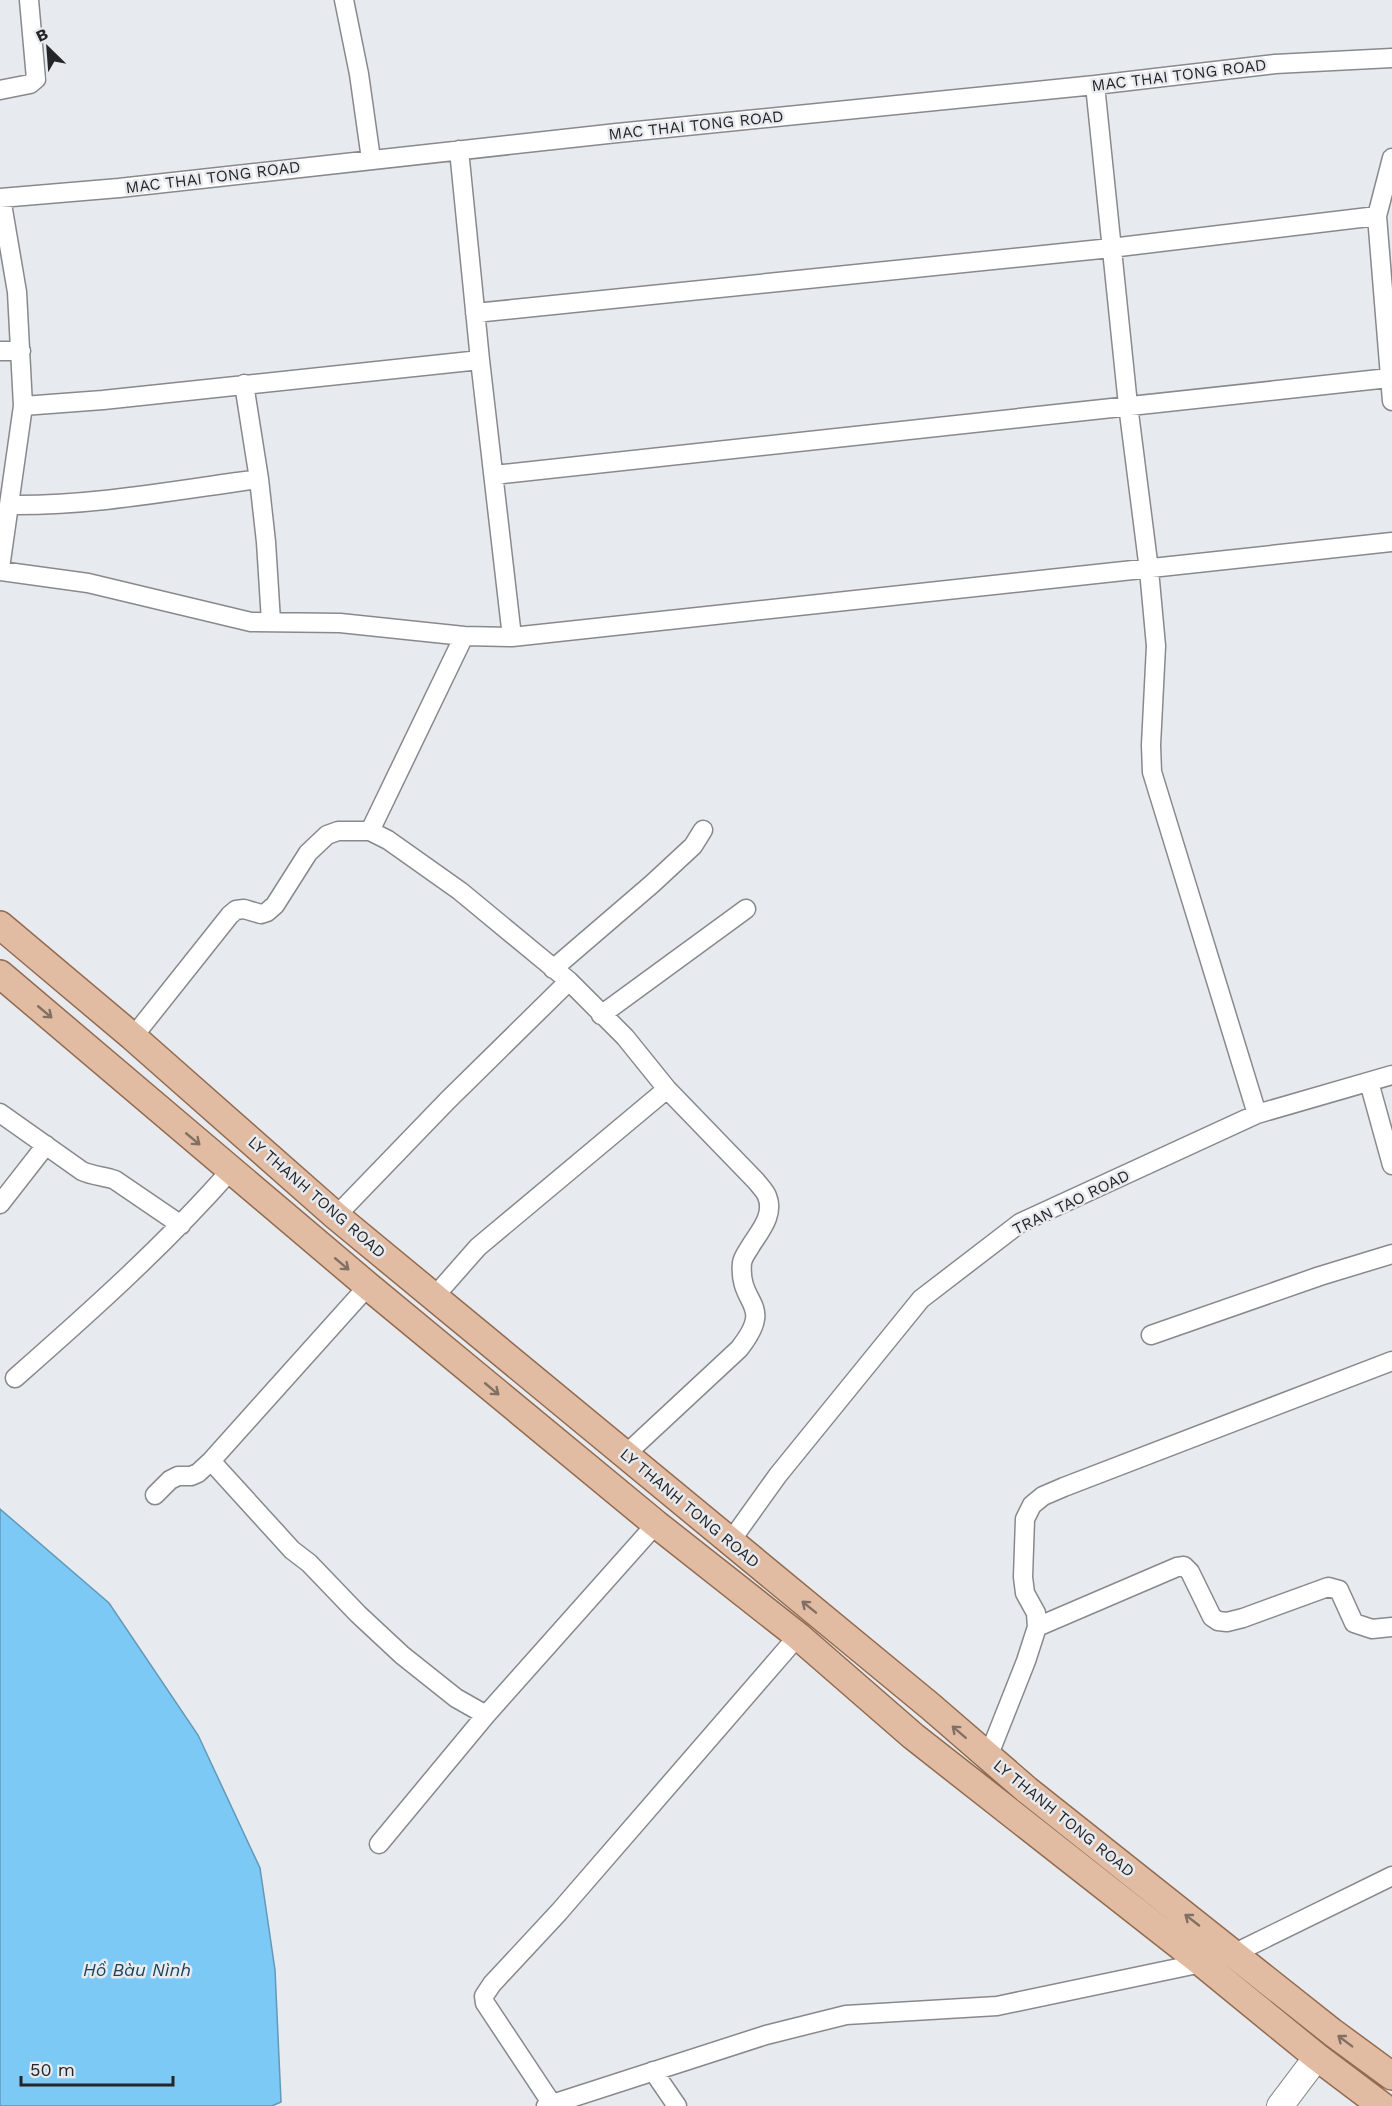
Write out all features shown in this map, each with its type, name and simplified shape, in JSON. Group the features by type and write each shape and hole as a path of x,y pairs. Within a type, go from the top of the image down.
{"main road":[{"name":"LY THANH TONG ROAD","path":"0,925 133,1037 336,1216 930,1706 1026,1790 1332,2032 1392,2076"},
{"name":"LY THANH TONG ROAD","path":"0,974 368,1286 656,1524 798,1636 913,1736 1382,2106"},
{"path":"656,1524 676,1495"}],"street":[{"path":"0,90 30,84 36,79 29,0"},
{"path":"344,0 359,74 371,159"},
{"name":"MAC THAI TONG ROAD","path":"1,198 109,189 371,159 1095,85 1275,64 1392,58"},
{"path":"1095,85 1156,646 1151,745 1152,772 1257,1114"},
{"path":"459,150 480,360 512,637"},
{"path":"1392,158 1389,181 1377,216 1392,401"},
{"path":"1,198 17,292 23,406 0,569 88,583 150,596 240,621 340,623 464,636 512,637 1392,542"},
{"path":"475,313 1111,248 1377,216"},
{"path":"0,351 21,351"},
{"path":"23,406 103,400 480,360"},
{"path":"494,475 1389,378"},
{"path":"244,384 259,479 271,621"},
{"path":"10,506 79,502 259,479"},
{"path":"370,831 464,636"},
{"path":"553,969 652,884 693,846 703,830"},
{"path":"133,1037 230,915 236,910 244,909 261,914 267,912 275,905 308,853 327,835 338,831 370,831 388,840 460,891 569,981 625,1037 667,1089 756,1181 767,1196 770,1209 768,1218 742,1259 741,1275 756,1312 756,1323 751,1333 738,1349 625,1455"},
{"path":"601,1015 746,909"},
{"path":"336,1216 448,1100 569,981"},
{"name":"TRAN TAO ROAD","path":"730,1542 778,1475 921,1299 1020,1223 1257,1114 1392,1076"},
{"path":"1369,1082 1392,1165"},
{"path":"434,1297 487,1240 667,1089"},
{"path":"0,1113 82,1171 115,1180 181,1225"},
{"path":"0,1204 46,1144"},
{"path":"15,1378 133,1274 231,1171"},
{"path":"1151,1335 1320,1276 1392,1254"},
{"path":"155,1495 170,1480 178,1476 198,1473 211,1461 368,1286"},
{"path":"988,1757 1037,1627 1036,1613 1025,1593 1023,1577 1025,1519 1037,1500 1064,1487 1392,1361"},
{"path":"211,1461 292,1550 320,1573 358,1614 402,1655 447,1691 486,1715"},
{"path":"379,1844 486,1715 656,1524"},
{"path":"1037,1627 1184,1566 1190,1572 1212,1617 1218,1621 1227,1622 1243,1618 1328,1587 1339,1590 1354,1623 1372,1629 1392,1628"},
{"path":"798,1636 560,1912 492,1984 484,1996 484,2003 549,2105 766,2035 846,2015 997,2006 1202,1963"},
{"path":"1235,1953 1392,1876"},
{"path":"1280,2106 1317,2057"},
{"path":"653,2071 677,2106"}],"water":[{"name":"Hồ Bàu Nình","path":"0,1509 109,1603 198,1735 260,1868 275,1970 281,2102 272,2106 0,2106"}]}
